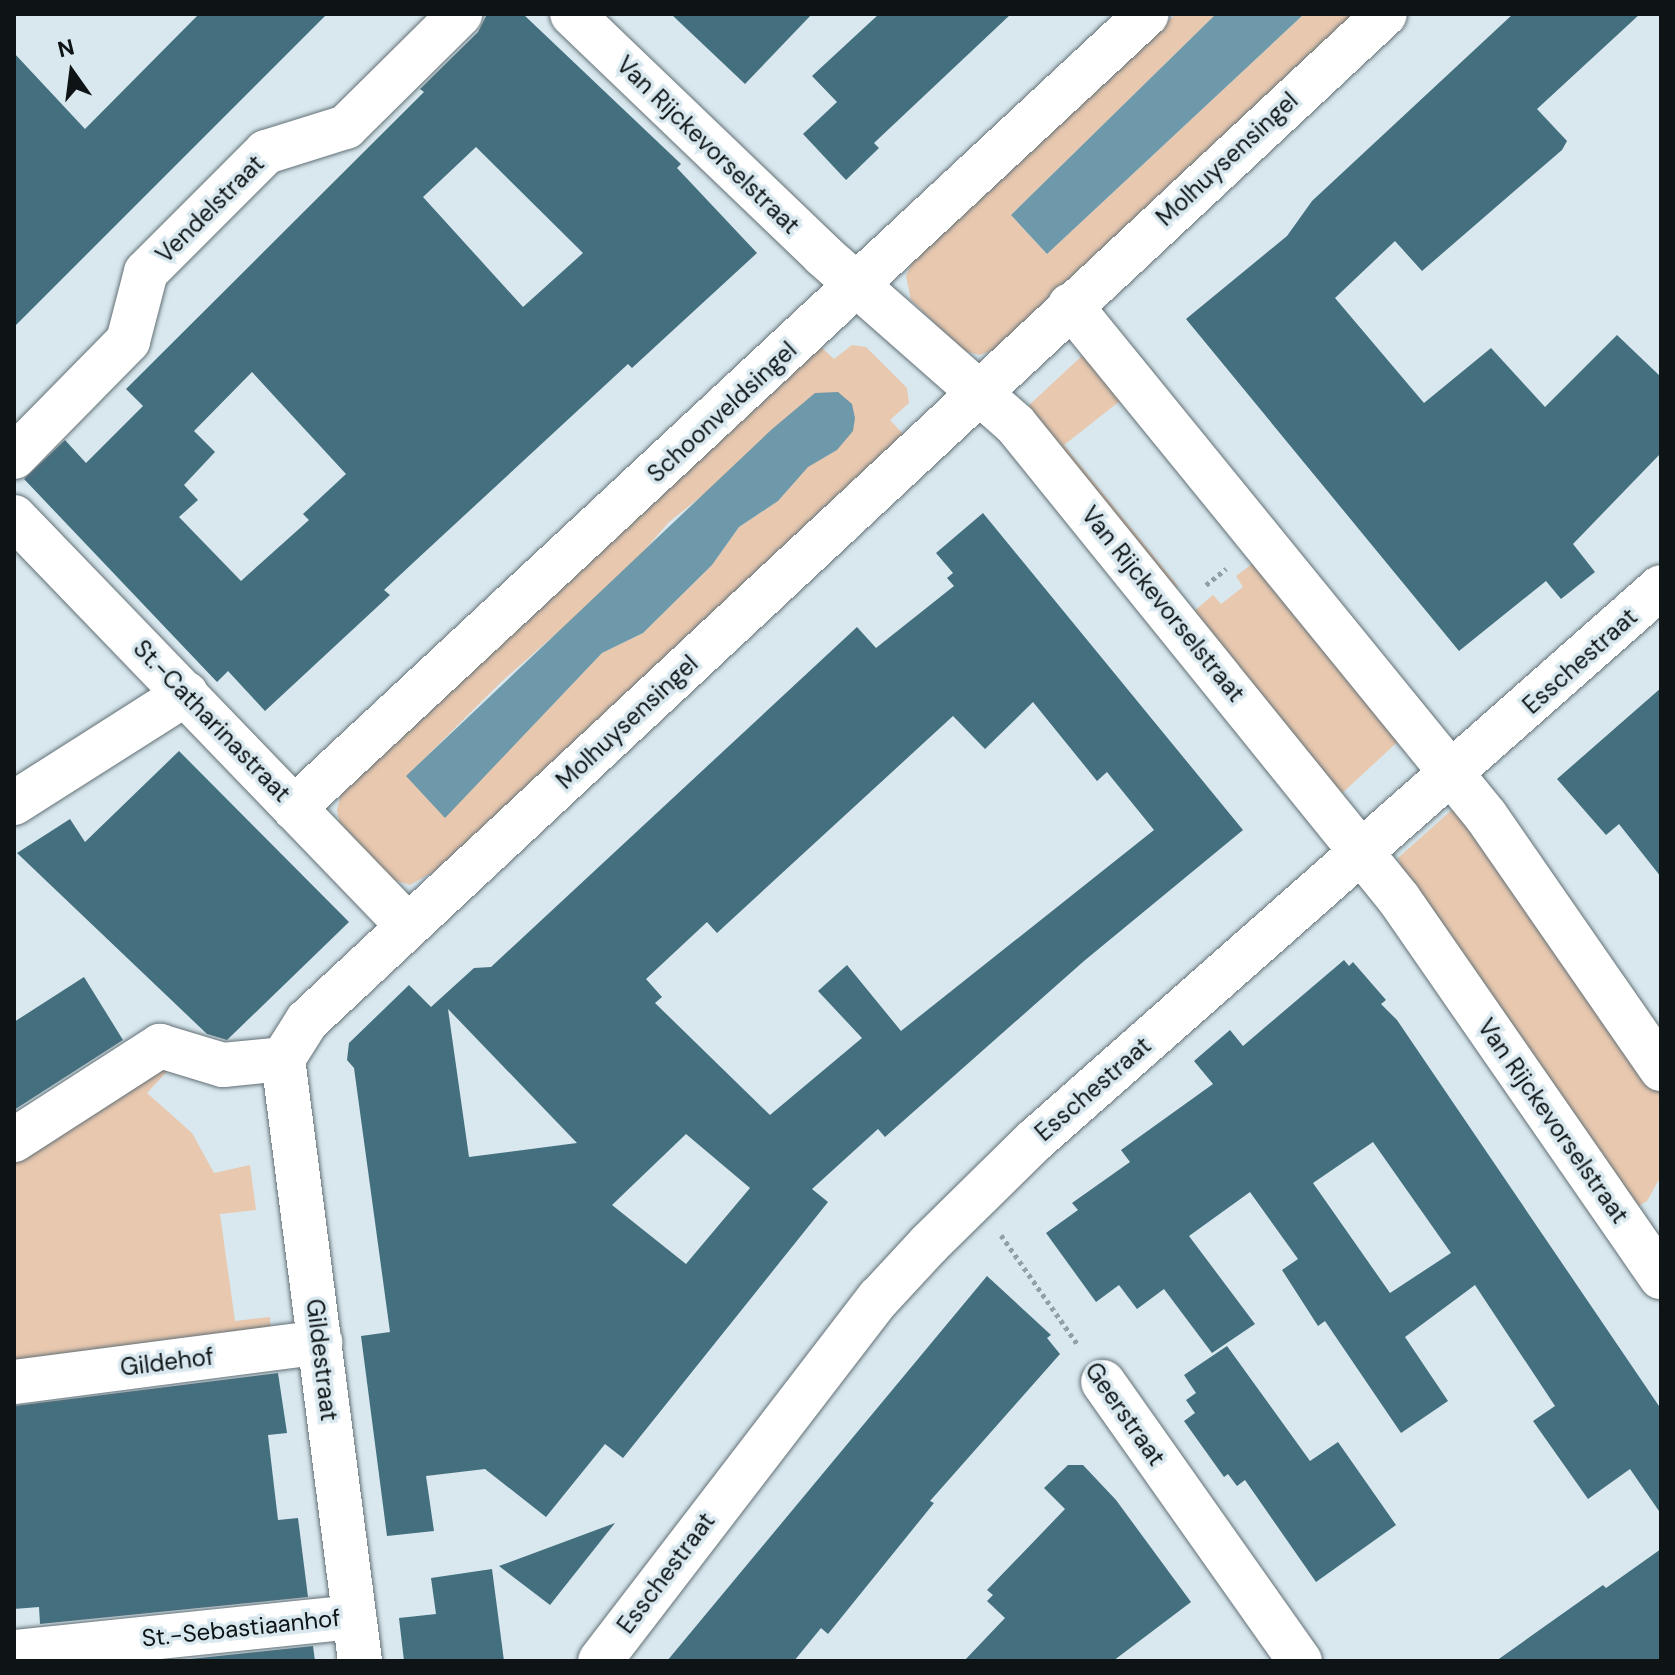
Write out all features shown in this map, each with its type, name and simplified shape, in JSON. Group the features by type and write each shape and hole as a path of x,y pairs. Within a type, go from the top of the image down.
{"street":[{"name":"Vendelstraat","path":"14,457 128,341 146,272 266,152 346,127 460,14"},
{"name":"Van Rijckevorselstraat","path":"572,14 858,286 1015,424 1363,852 1661,1277"},
{"name":"Schoonveldsingel","path":"294,808 1147,14"},
{"name":"Molhuysensingel","path":"1070,305 1385,14"},
{"path":"981,394 1070,305 1452,774 1661,1069"},
{"name":"Molhuysensingel","path":"283,1059 307,1021 981,394"},
{"name":"St.-Catharinastraat","path":"14,517 408,926"},
{"name":"Esschestraat","path":"600,1661 879,1298 976,1198 1035,1140 1661,587"},
{"path":"14,803 186,694"},
{"path":"14,1140 160,1046 223,1065 283,1059"},
{"name":"Gildestraat","path":"283,1059 360,1661"},
{"name":"Gildehof","path":"14,1382 320,1342"},
{"name":"Geerstraat","path":"1103,1382 1300,1661"},
{"name":"St.-Sebastiaanhof","path":"26,1654 354,1617"}],"path":[{"path":"1171,613 1263,539"},
{"name":"Geerstraat","path":"976,1198 1103,1382"}],"shaded area":[{"path":"1176,14 1216,14 1011,215 1047,254 1304,14 1357,14 996,349 980,355 964,351 911,300 906,276 914,258"},
{"path":"852,345 866,347 907,388 909,403 890,420 903,434 438,869 410,885 384,877 341,831 337,810 341,794 820,346 834,359","holes":["837,450 807,467 778,501 739,527 712,565 643,633 602,653 445,817 407,776 501,682 622,576 669,522 718,483"]},
{"path":"1086,352 1125,397 1064,445 1178,586 1172,591 1026,408"},
{"path":"1260,558 1404,736 1339,796 1191,614 1213,595 1221,604 1243,587 1236,576"},
{"path":"1455,807 1470,816 1661,1093 1661,1176 1647,1201 1637,1207 1403,870 1398,858"},
{"path":"176,1062 147,1093 192,1133 214,1173 250,1165 256,1210 220,1214 235,1321 270,1317 271,1335 14,1369 14,1154"}],"water":[{"path":"1216,14 1304,14 1047,254 1011,215"},
{"path":"838,392 852,404 855,418 853,431 837,450 808,467 778,501 739,527 712,565 643,633 602,653 445,818 406,776 771,430 815,393"}],"building":[{"path":"199,14 327,14 14,327 14,53 85,129"},
{"path":"487,14 523,14 681,164 677,168 757,253 632,368 628,364 414,562 384,590 390,595 265,711 228,671 217,682 24,479 65,440 86,463 143,406 126,389 424,92 420,89 478,32","holes":["476,147 583,253 523,307 423,197","252,372 346,474 303,514 309,520 241,581 179,517 198,500 184,485 215,452 194,431"]},
{"path":"671,14 812,14 745,84"},
{"path":"879,14 1011,14 874,143 879,148 846,180 803,134 837,102 812,76"},
{"path":"1513,14 1640,14 1537,109 1567,141 1562,150 1422,271 1395,241 1335,298 1424,403 1491,348 1545,407 1617,335 1661,377 1661,453 1573,544 1595,572 1561,599 1546,581 1459,651 1186,319 1287,236 1312,201"},
{"path":"983,513 1243,830 1084,961 885,1137 878,1129 812,1189 828,1202 623,1458 605,1444 546,1517 485,1469 426,1476 434,1531 387,1536 361,1336 390,1332 354,1068 347,1060 349,1043 409,985 431,1007 474,968 491,967 857,627 876,648 954,586 947,578 953,573 936,553","holes":["1033,702 1097,781 1107,772 1154,830 901,1031 847,965 818,991 862,1038 770,1115 655,1003 662,997 646,979 707,922 717,933 953,716 985,749","448,1009 577,1143 469,1157","686,1134 750,1188 686,1264 612,1205"]},
{"path":"1661,688 1661,877 1619,824 1606,835 1557,779"},
{"path":"179,751 349,922 227,1040 207,1034 17,853 70,819 85,842"},
{"path":"1344,960 1349,966 1353,962 1386,1000 1381,1004 1397,1020 1661,1409 1661,1514 1630,1469 1588,1499 1533,1421 1555,1406 1475,1285 1405,1337 1448,1401 1401,1433 1325,1321 1318,1326 1282,1270 1298,1259 1250,1192 1189,1236 1255,1324 1212,1353 1164,1289 1137,1309 1119,1285 1096,1302 1046,1233 1078,1210 1072,1203 1130,1162 1121,1150 1213,1084 1194,1061 1230,1030 1243,1046","holes":["1373,1142 1451,1253 1390,1293 1313,1183"]},
{"path":"84,977 123,1040 14,1110 14,1022"},
{"path":"987,1276 1051,1335 1047,1338 1060,1354 930,1501 934,1503 828,1634 821,1628 794,1661 667,1661"},
{"path":"1227,1346 1310,1461 1338,1442 1396,1525 1316,1582 1245,1480 1237,1486 1228,1474 1224,1477 1184,1421 1195,1413 1186,1400 1196,1393 1184,1375"},
{"path":"278,1373 287,1433 268,1435 278,1520 298,1518 308,1597 40,1624 39,1607 14,1609 14,1406"},
{"path":"1068,1465 1083,1465 1116,1500 1191,1602 1113,1661 964,1661 1005,1618 987,1601 993,1595 987,1590 1065,1509 1044,1488"},
{"path":"615,1523 550,1605 499,1566"},
{"path":"1661,1549 1661,1661 1496,1661 1603,1585 1606,1588"},
{"path":"492,1569 504,1661 404,1661 399,1618 436,1614 431,1578"},
{"path":"313,1646 315,1661 171,1661"}]}
